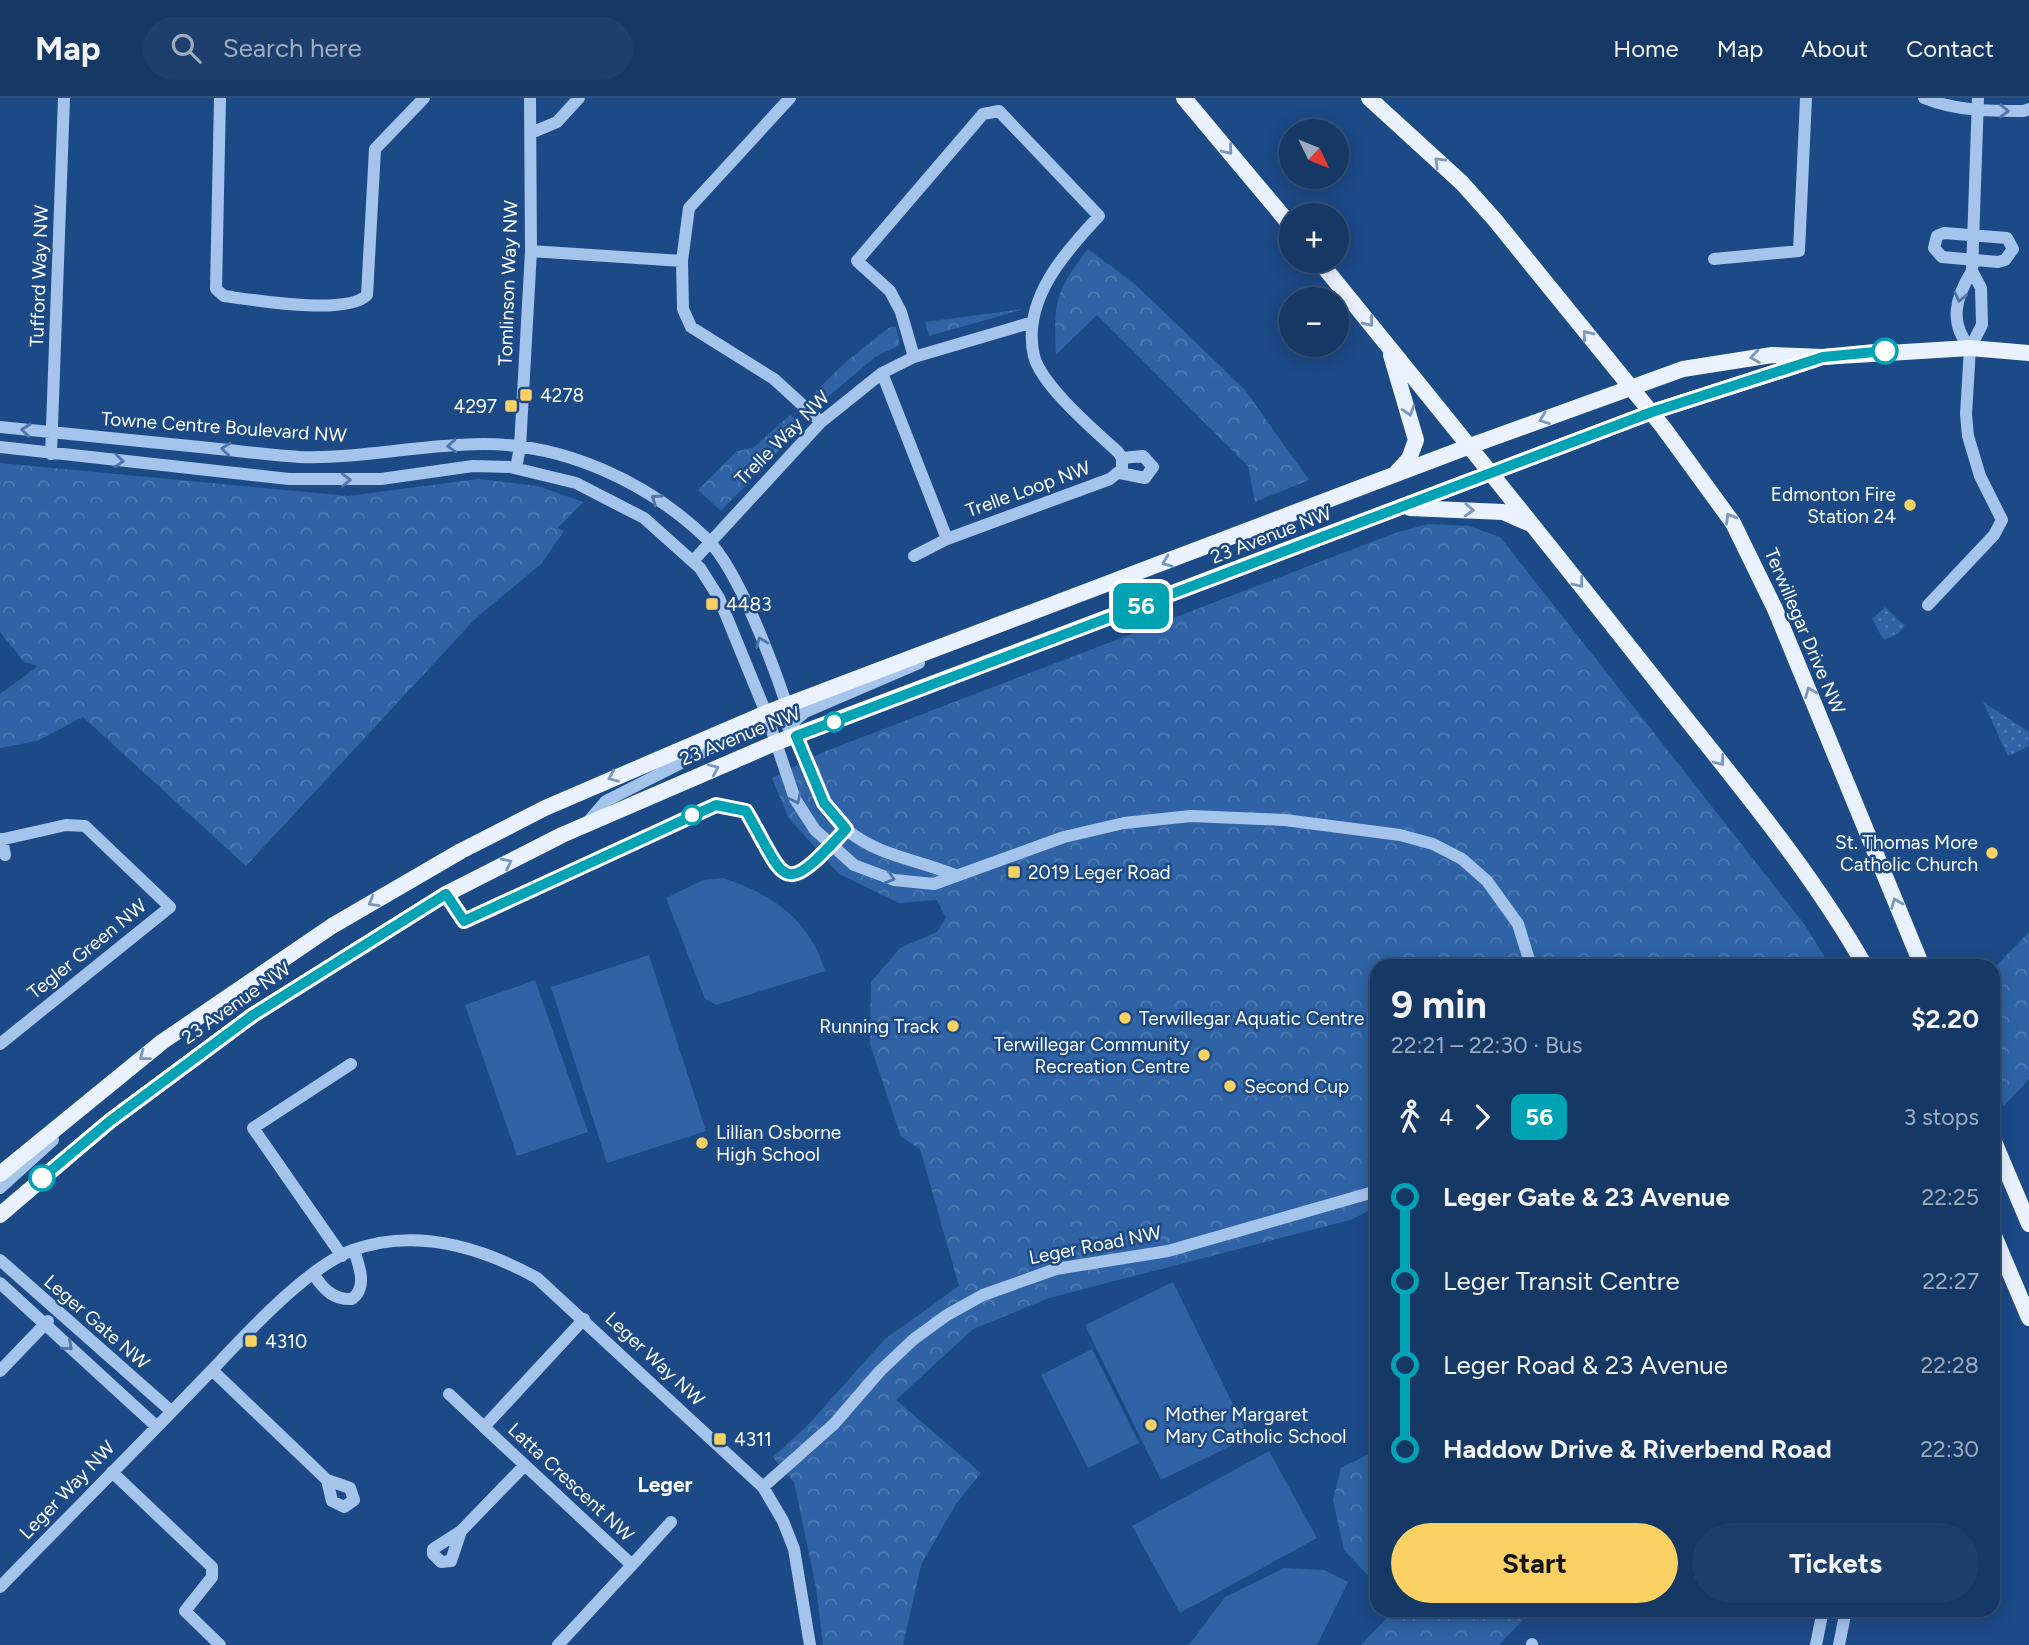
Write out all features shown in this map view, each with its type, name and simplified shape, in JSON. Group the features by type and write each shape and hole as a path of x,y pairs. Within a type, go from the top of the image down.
{"main road":[{"path":"1184,98 1279,211"},
{"name":"Terwillegar Drive NW","path":"1369,98 1462,183 1652,412 1723,508 1762,578 1919,959"},
{"path":"1329,273 1470,446 1793,856 1860,959"},
{"path":"1388,346 1416,440 1409,459 1392,477"},
{"path":"1823,357 1970,348 2029,353"},
{"name":"23 Avenue NW","path":"0,1174 98,1091 162,1042 283,958 432,868 603,781 767,716 787,705 1631,387 1683,369 1715,362 1772,355 1823,357"},
{"name":"23 Avenue NW","path":"0,1215 110,1121 253,1015 446,894 587,823 775,743 794,729 1401,508 1652,412 1823,357"},
{"path":"1401,508 1503,512 1518,517 1536,529"},
{"path":"2000,1156 2029,1224"},
{"path":"2000,1250 2029,1318"}],"street":[{"name":"Tufford Way NW","path":"51,454 64,98"},
{"path":"220,98 216,289 224,296 304,304 356,303 367,295 375,149 424,98"},
{"name":"Tomlinson Way NW","path":"516,468 520,447 531,251 530,98"},
{"path":"531,133 557,122 579,98"},
{"path":"790,98 690,208 682,261 683,309 691,327 774,379 821,422"},
{"path":"1714,259 1799,251 1806,98"},
{"path":"1924,98 1945,107 1978,104 2024,111 2029,109"},
{"path":"1970,348 1958,334 1955,321 1962,287 1972,266 1978,104"},
{"path":"914,357 901,312 890,291 857,261 983,114 999,111 1099,216 1060,261 1047,281 1033,322"},
{"path":"1944,233 1974,233 2007,238 2013,249 2005,260 1972,266 1942,257 1934,248 1937,236 1944,233"},
{"path":"531,251 682,261"},
{"path":"1928,605 1994,534 2002,520 1980,477 1968,436 1966,414 1970,348 1982,326 1981,288 1972,266"},
{"name":"Trelle Way NW","path":"693,561 821,422 882,373 914,357 1033,322"},
{"name":"Trelle Loop NW","path":"914,556 947,539 1120,473 1145,478 1153,467 1143,456 1122,458 1065,403 1034,357 1033,322"},
{"name":"Trelle Loop NW","path":"882,373 947,539"},
{"name":"Towne Centre Boulevard NW","path":"0,427 299,457 357,457 483,444 520,447 563,456 624,479 677,513 709,541 737,584 787,705 794,729"},
{"path":"0,447 289,479 381,479 473,466 516,468 576,483 611,498 657,527 693,561 719,598 767,716 795,799 807,820 830,846 855,865 894,880 934,884 1064,837 1124,822 1182,817 1285,820 1400,835 1433,844 1462,859 1488,881 1518,924 1529,959"},
{"name":"Trelle Loop NW","path":"1120,473 1122,458"},
{"path":"955,875 879,851 846,829 824,803 794,729 805,712 990,629"},
{"path":"587,823 606,801 767,716"},
{"name":"Tegler Green NW","path":"0,1044 170,906 85,826 66,825 1,839"},
{"path":"1,839 5,855"},
{"path":"342,1256 253,1128 352,1065"},
{"path":"0,1188 54,1139 98,1091"},
{"name":"Leger Road NW","path":"763,1487 834,1424 880,1371 914,1339 947,1315 983,1295 1056,1269 1168,1251 1370,1193"},
{"name":"Leger Way NW","path":"0,1587 256,1322 314,1275 354,1250 397,1241 435,1241 470,1247 502,1259 537,1278 763,1487 783,1521 794,1549 810,1645"},
{"path":"314,1275 324,1290 334,1296 352,1299 361,1287 361,1273 354,1250"},
{"name":"Leger Gate NW","path":"0,1261 171,1411"},
{"name":"Leger Gate NW","path":"0,1283 156,1426"},
{"path":"0,1371 55,1312"},
{"name":"Latta Crescent NW","path":"484,1427 584,1319"},
{"path":"212,1370 327,1480"},
{"name":"Latta Crescent NW","path":"449,1394 632,1565"},
{"path":"461,1531 524,1466"},
{"path":"112,1472 212,1567 212,1577 185,1611 220,1645"},
{"name":"Latta Crescent NW","path":"558,1645 671,1522"},
{"path":"1816,1645 1822,1617"},
{"path":"1839,1645 1845,1617"}],"green space":[{"path":"1088,249 1136,285 1245,390 1309,480 1255,502 1248,466 1097,315 1056,355 1055,322 1058,298 1068,277"},
{"path":"1024,309 929,336 925,322"},
{"path":"890,327 896,327 900,345 875,357 822,402 813,394 849,359"},
{"path":"790,415 803,425 721,511 698,490 737,451 753,448"},
{"path":"0,463 348,496 478,479 538,486 583,502 558,528 564,531 541,564 475,619 246,866 83,717 37,741 0,748 0,694 38,666 24,662 0,632"},
{"path":"1428,524 1469,526 1500,537 1805,925 1826,959 1370,959 1370,1210 1350,1220 1049,1298 973,1329 896,1400 981,1473 956,1504 921,1565 903,1645 823,1645 816,1587 794,1482 773,1457 807,1426 885,1339 959,1286 920,1149 901,1137 870,1044 871,982 900,948 937,932 946,918 937,900 899,903 839,874 788,817 772,778 821,753 1395,533"},
{"path":"1885,607 1905,626 1898,634 1884,640 1872,619"},
{"path":"1983,702 2029,732 2029,746 2008,756"},
{"path":"723,878 757,892 786,911 809,937 825,971 716,1005 705,999 666,898 703,880"},
{"path":"2029,932 2029,1079 2004,1106 2000,1097 2000,962"},
{"path":"649,955 706,1131 607,1163 551,987"},
{"path":"535,980 588,1132 517,1156 465,1005"},
{"path":"1173,1282 1249,1437 1161,1480 1085,1325"},
{"path":"1092,1349 1139,1443 1088,1468 1041,1375"},
{"path":"1269,1451 1317,1538 1180,1613 1132,1526"},
{"path":"1370,1454 1370,1578 1344,1550 1333,1500 1341,1468"},
{"path":"1284,1568 1324,1570 1348,1582 1317,1645 1189,1645 1225,1597"},
{"path":"1387,1617 1525,1617 1499,1645 1361,1645"}],"bus line":[{"name":"56","path":"42,1178 110,1121 253,1015 446,894 454,911 464,921 716,805 746,811 768,856 780,871 791,874 806,870 846,829 824,803 796,736 1328,537 1652,412 1823,357 1885,351"}],"place":[{"name":"4278","path":"526,395"},
{"name":"4297","path":"511,406"},
{"name":"Edmonton Fire Station 24","path":"1910,505"},
{"name":"4483","path":"712,604"},
{"name":"St. Thomas More Catholic Church","path":"1992,853"},
{"name":"2019 Leger Road","path":"1014,872"},
{"name":"Terwillegar Aquatic Centre","path":"1125,1018"},
{"name":"Running Track","path":"953,1026"},
{"name":"Terwillegar Community Recreation Centre","path":"1204,1055"},
{"name":"Second Cup","path":"1230,1086"},
{"name":"Lillian Osborne High School","path":"702,1143"},
{"name":"4310","path":"251,1341"},
{"name":"Mother Margaret Mary Catholic School","path":"1151,1425"},
{"name":"4311","path":"720,1439"}],"district":[{"name":"Leger","path":"665,1484"}]}
